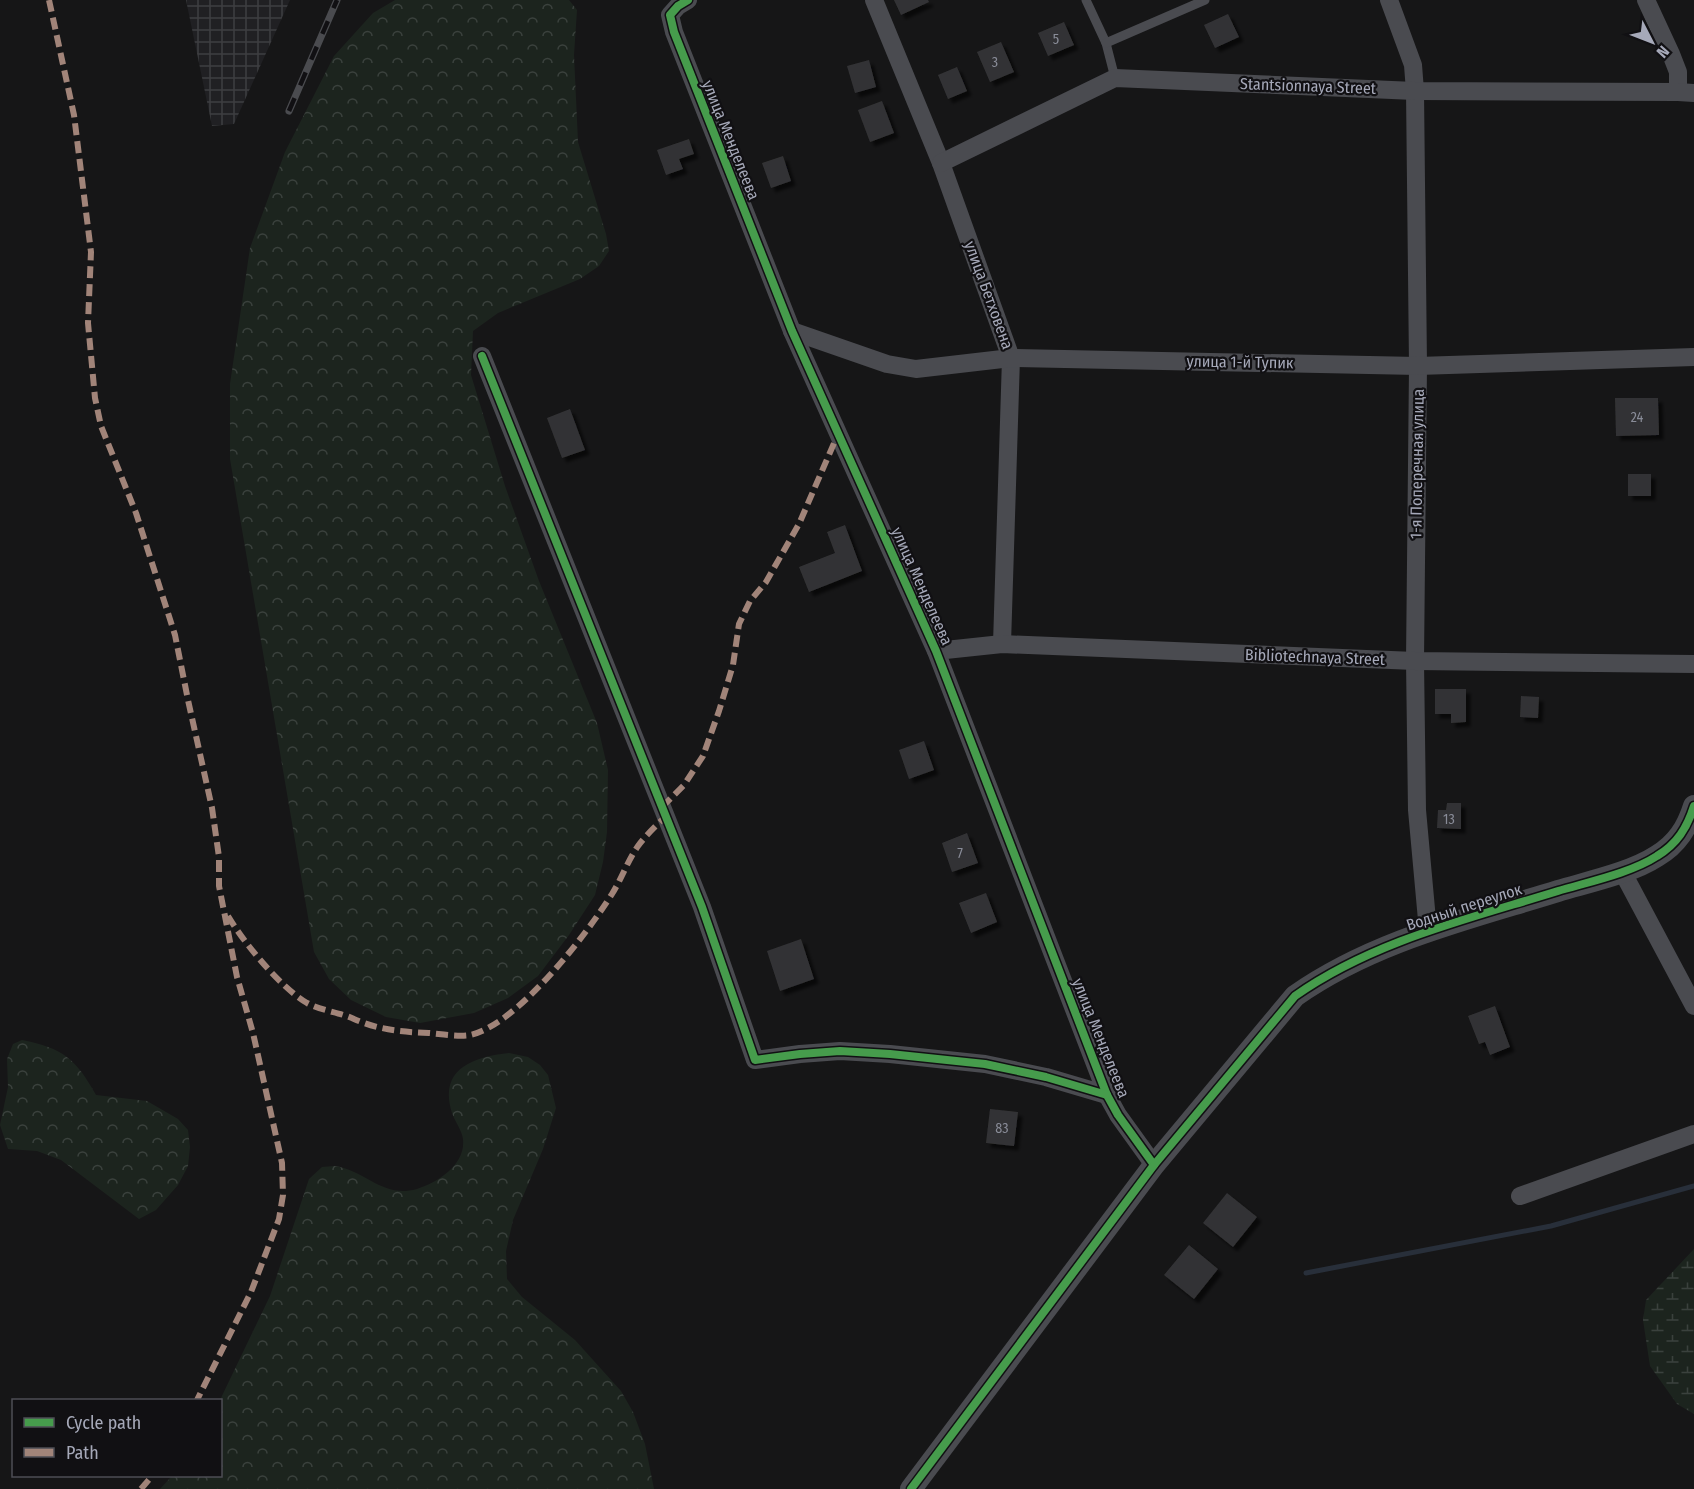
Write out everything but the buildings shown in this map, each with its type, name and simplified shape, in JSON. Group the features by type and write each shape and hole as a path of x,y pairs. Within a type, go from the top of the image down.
{"street":[{"name":"улица Менделеева","path":"688,0 670,15 674,32 792,331 936,651 1107,1095 1118,1115 1154,1165"},
{"name":"улица Бетховена","path":"874,0 941,163 1011,358 1002,644"},
{"name":"1-я Поперечная улица","path":"1389,0 1413,65 1415,91 1418,366 1415,661 1417,810 1428,931"},
{"path":"1646,0 1686,92"},
{"name":"Stantsionnaya Street","path":"941,163 1116,78 1415,91 1686,92"},
{"name":"улица 1-й Тупик","path":"792,331 901,368 916,369 1011,358 1418,366 1694,357"},
{"path":"482,356 702,907 754,1060 840,1052 890,1054 985,1064 1046,1077 1107,1095"},
{"name":"Bibliotechnaya Street","path":"936,651 1002,644 1415,661 1694,664"},
{"name":"Водный переулок","path":"911,1489 1154,1165 1295,996 1316,981 1370,954 1428,931 1622,871 1655,858 1680,837 1689,822 1694,806"},
{"path":"1622,871 1694,1006"},
{"path":"1520,1196 1694,1134"}],"lane":[{"path":"1086,0 1106,43 1116,78"},
{"path":"1106,43 1205,0"}],"shaded area":[{"path":"186,0 290,0 234,124 212,126"}],"green space":[{"path":"395,0 569,0 577,10 574,55 578,142 609,251 599,266 580,279 498,313 473,331 471,375 505,486 539,581 597,723 608,770 607,832 595,895 538,976 508,998 474,1013 420,1023 386,1017 351,1000 329,979 314,952 230,459 230,384 250,248 285,152 334,56 373,13"},
{"path":"22,1040 48,1047 67,1057 82,1072 96,1095 147,1101 178,1119 188,1130 190,1147 188,1166 178,1185 156,1210 139,1219 61,1160 37,1151 8,1149 0,1125 8,1087 7,1059 13,1044"},
{"path":"509,1053 528,1057 540,1065 548,1075 556,1108 543,1149 513,1220 506,1251 507,1279 522,1297 575,1340 621,1391 633,1412 645,1444 654,1489 160,1489 171,1477 222,1477 220,1399 270,1296 309,1179 322,1167 336,1166 350,1170 386,1188 405,1191 425,1186 442,1177 456,1164 463,1148 463,1139 452,1113 449,1098 454,1076 471,1062"},
{"path":"1694,1249 1694,1414 1677,1404 1650,1366 1643,1320 1646,1300"}],"waterway":[{"path":"1306,1273 1551,1226 1694,1186"}],"railway":[{"path":"289,111 337,0"}],"marked path":[{"path":"49,0 74,115 91,252 88,323 95,398 101,426 136,513 175,635 212,808 219,857 219,886 237,977 253,1033 282,1163 283,1195 279,1219 251,1292 198,1399"},
{"path":"662,807 684,785 703,756 733,665 739,624 750,601 766,582 799,524 838,434"},
{"path":"228,916 263,964 307,1003 382,1028 455,1036 470,1035 489,1028 508,1014 529,997 549,976 601,911 638,846 666,816"},
{"path":"141,1489 151,1477"}],"cycle path":[{"path":"688,0 670,15 674,32 792,331 936,651 1107,1095 1118,1115 1154,1165"},
{"path":"482,356 702,907 755,1060 840,1051 890,1054 985,1064 1046,1077 1107,1095"},
{"path":"911,1489 1154,1165 1295,996 1356,960 1422,933 1609,876 1647,862 1676,841 1694,806"}]}
